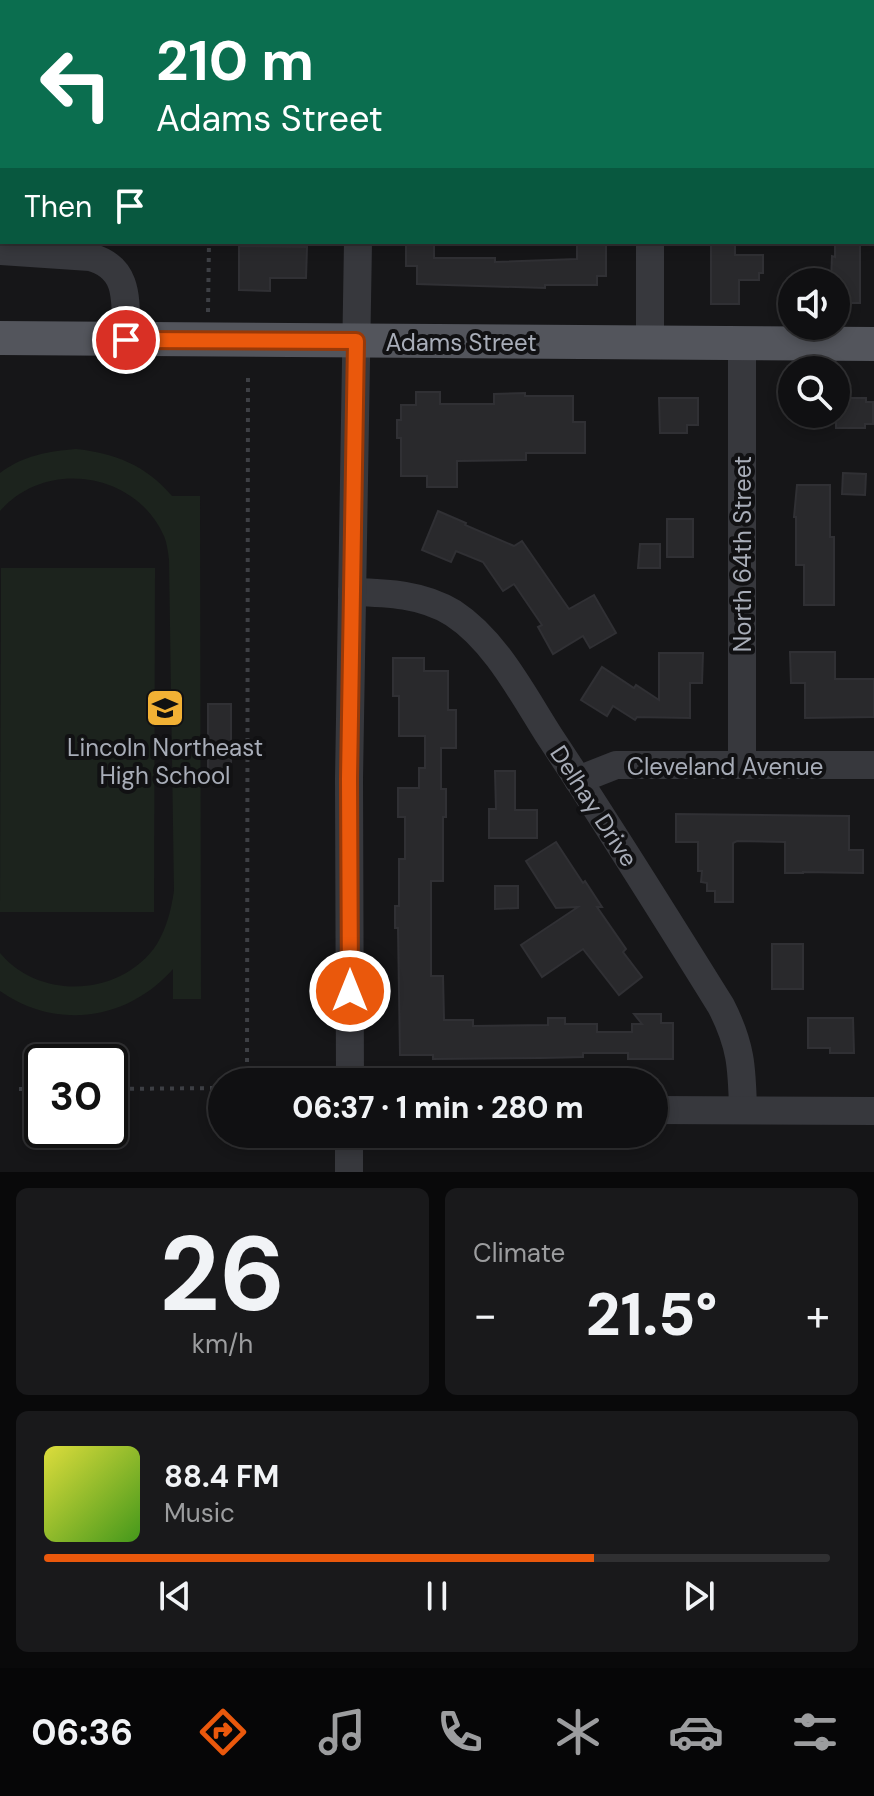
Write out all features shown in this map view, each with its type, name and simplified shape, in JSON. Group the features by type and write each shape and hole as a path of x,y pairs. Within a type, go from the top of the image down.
{"main road":[{"name":"Adams Street","path":"0,338 874,344"}],"street":[{"path":"350,1068 349,779 358,244"},
{"path":"650,244 650,343"},
{"path":"0,251 90,257 103,261 120,277 124,289 126,340"},
{"name":"North 64th Street","path":"742,343 742,765"},
{"name":"Delhay Drive","path":"352,592 395,593 438,605 472,628 492,650 578,780 728,1019 741,1056 743,1110"},
{"name":"Cleveland Avenue","path":"578,780 616,765 874,765"},
{"path":"668,1110 874,1111"},
{"path":"349,1148 349,1172"}],"path":[{"path":"208,314 209,244"},
{"path":"247,1068 248,375"},
{"path":"128,1089 208,1088"},
{"path":"19,1089 24,1089"}],"shaded area":[{"path":"76,449 128,462 151,476 172,496 200,496 201,999 173,999 173,969 135,1000 114,1009 68,1015 45,1012 22,1004 0,991 0,953 17,969 36,979 58,985 102,983 123,975 142,962 157,944 168,918 174,891 169,560 164,536 151,514 133,498 112,486 89,480 65,479 41,484 19,494 0,511 0,473 36,455"},
{"path":"1,568 155,568 154,912 0,912"}],"building":[{"path":"406,244 434,244 434,258 495,258 495,262 577,259 577,244 606,244 606,276 597,276 597,285 545,285 545,288 417,284 417,266 406,266"},
{"path":"711,244 735,244 735,255 763,255 763,273 759,273 759,280 739,280 739,304 711,304"},
{"path":"835,244 860,244 860,303 850,303 850,268 832,268 832,256 835,257"},
{"path":"239,246 307,247 306,278 270,278 270,291 239,290"},
{"path":"416,392 440,392 440,404 494,404 494,394 573,396 573,422 585,422 585,453 526,453 526,460 457,461 457,487 427,487 427,476 401,476 401,438 397,438 397,420 401,420 401,405 416,405"},
{"path":"659,398 698,398 698,425 687,425 687,433 660,433"},
{"path":"850,398 866,398 866,402 873,402 873,424 865,424 865,428 850,428"},
{"path":"843,473 866,474 865,495 842,494"},
{"path":"797,485 830,485 834,605 804,605 804,565 796,565 794,517"},
{"path":"438,511 514,546 522,541 569,609 594,595 616,633 590,648 583,636 553,654 538,627 542,625 514,584 503,591 483,562 456,551 451,562 422,550"},
{"path":"667,519 693,519 693,557 667,557"},
{"path":"640,544 660,544 660,568 638,568"},
{"path":"790,652 835,652 835,679 874,679 874,717 805,718 805,683 791,683"},
{"path":"659,653 703,653 702,683 690,683 690,718 637,717 635,720 613,706 607,716 581,700 602,667 659,700"},
{"path":"393,658 424,658 424,671 448,671 448,710 456,710 456,748 441,748 441,789 446,789 443,881 431,881 431,976 443,976 444,1020 473,1020 473,1026 548,1025 548,1018 565,1018 565,1024 597,1024 597,1032 632,1032 632,1024 642,1024 634,1014 661,1014 661,1023 673,1023 673,1059 628,1059 628,1053 583,1053 583,1057 433,1059 433,1055 400,1055 395,906 399,906 399,859 405,859 405,817 398,817 398,788 419,788 419,768 425,768 425,736 399,736 399,696 393,696"},
{"path":"208,704 231,704 231,771 208,771"},
{"path":"495,771 515,771 515,810 537,810 537,838 489,838 489,809 496,809"},
{"path":"676,814 849,816 849,850 863,850 863,873 785,873 785,842 737,841 733,843 733,902 715,902 715,891 707,891 707,883 701,882 698,842 676,842"},
{"path":"556,842 602,907 597,907 626,949 623,952 642,977 619,995 583,949 542,977 521,945 578,907 556,908 526,861"},
{"path":"495,886 518,886 518,908 495,909"},
{"path":"772,944 803,944 803,989 772,989"},
{"path":"808,1018 853,1018 854,1053 830,1053 830,1048 808,1048"}],"place":[{"name":"Lincoln Northeast High School","path":"165,708"}],"route":[{"path":"126,340 356,341 349,779 350,991"}]}
